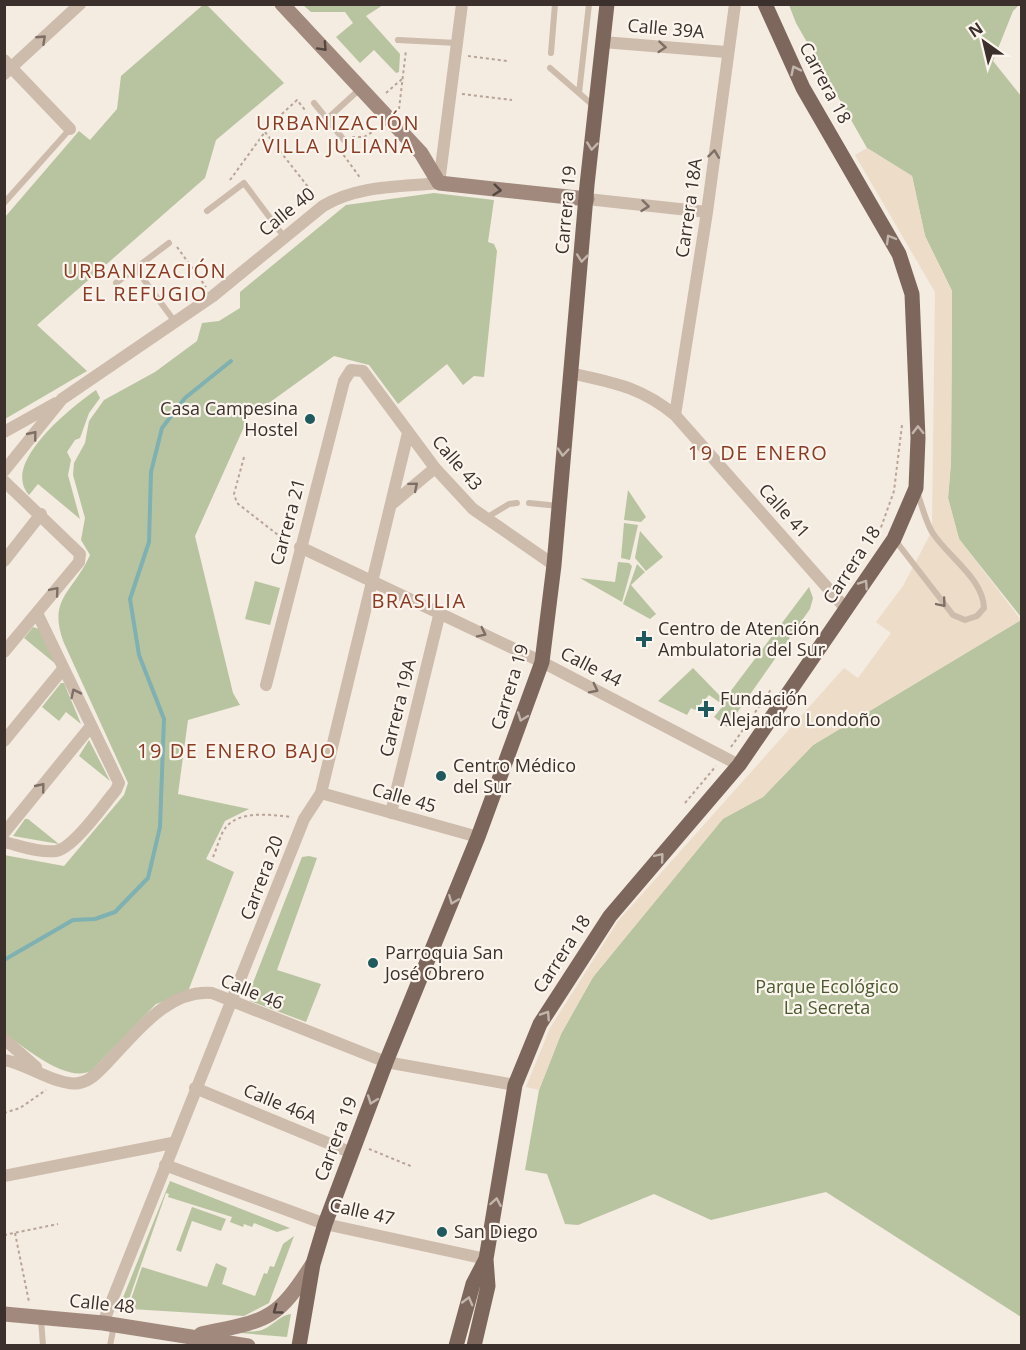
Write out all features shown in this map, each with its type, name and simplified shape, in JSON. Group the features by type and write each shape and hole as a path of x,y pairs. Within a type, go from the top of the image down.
{"main road":[{"name":"Carrera 19","path":"299,1346 313,1264 325,1224 386,1062 478,837 542,662 554,565 570,373 607,4"},
{"name":"Carrera 18","path":"474,1346 488,1286 486,1259 515,1085 540,1024 610,916 739,765 894,539 916,488 918,438 912,294 898,254 803,87 765,4"},
{"name":"Carrera 18","path":"456,1346 473,1284 486,1259"}],"street":[{"path":"70,129 7,68 80,4"},
{"path":"282,4 421,153 438,183"},
{"path":"438,183 462,4"},
{"name":"Carrera 18A","path":"675,415 707,212 726,52 735,4"},
{"name":"Calle 39A","path":"603,42 726,52"},
{"name":"Calle 40","path":"4,471 62,399 213,296 323,206 341,196 364,190 438,183 707,212"},
{"name":"Calle 43","path":"351,370 363,371 435,468 473,509 554,565"},
{"name":"Carrera 21","path":"266,685 344,381 351,370"},
{"name":"Calle 41","path":"570,373 633,387 653,398 675,415 847,610"},
{"path":"4,432 62,399"},
{"name":"Carrera 20","path":"109,1324 172,1143 232,1003 304,819 321,793 408,433"},
{"path":"392,504 435,468"},
{"path":"4,481 80,554 78,562 4,652"},
{"path":"4,561 40,514"},
{"name":"Calle 44","path":"300,547 542,662 739,765"},
{"name":"Carrera 19A","path":"391,813 440,612"},
{"path":"4,842 45,851 59,851 71,843 116,790 119,783 37,613"},
{"path":"4,741 63,669"},
{"path":"4,833 91,726"},
{"name":"Calle 45","path":"321,793 478,837"},
{"name":"Calle 46","path":"4,1060 78,1084 94,1077 161,1008 199,992 212,993 232,1003 386,1062 515,1085"},
{"path":"4,1039 44,1074"},
{"name":"Calle 46A","path":"195,1088 354,1148"},
{"path":"4,1176 172,1143"},
{"name":"Calle 47","path":"165,1165 325,1224 486,1259"},
{"name":"Calle 48","path":"196,1335 258,1322 269,1316 290,1299 313,1264"},
{"name":"Calle 48","path":"4,1314 196,1335 248,1346"}],"lane":[{"path":"551,53 555,4"},
{"path":"579,93 589,4"},
{"path":"398,40 456,49"},
{"path":"550,68 596,108"},
{"path":"327,119 361,88"},
{"path":"314,103 345,141"},
{"path":"4,203 70,129"},
{"path":"207,211 244,183 285,239"},
{"path":"116,283 169,243"},
{"path":"136,268 175,322"},
{"path":"894,539 953,615 965,620 977,616 984,608 984,598 977,586 932,531 916,488"},
{"path":"486,518 508,504 517,503"},
{"path":"529,503 559,506"},
{"path":"37,1317 43,1346"},
{"path":"109,1324 110,1346"}],"path":[{"path":"345,141 354,135 364,137 394,124 407,41"},
{"path":"456,49 507,61"},
{"path":"376,103 402,79"},
{"path":"450,92 512,100"},
{"path":"225,197 228,182 265,132 297,100 312,113"},
{"path":"265,132 323,206"},
{"path":"337,147 362,180"},
{"path":"169,243 177,247 213,296"},
{"path":"874,542 894,491 902,421"},
{"path":"244,457 234,494 237,503 288,543 300,547"},
{"path":"681,809 724,756 777,682"},
{"path":"213,858 227,826 240,819 257,815 304,819"},
{"path":"4,1113 20,1108 61,1080"},
{"path":"354,1148 413,1167"},
{"path":"4,1235 58,1224"},
{"path":"15,1233 37,1317"}],"green space":[{"path":"204,4 284,83 216,140 205,178 37,325 87,371 5,419 5,217 79,131 90,140 117,109 121,76"},
{"path":"303,5 383,5 366,16 400,54 399,72 396,73 374,50 360,63 336,37 353,23 345,12 311,12"},
{"path":"789,5 1019,5 1013,11 993,61 1021,96 1021,617 959,539 948,498 951,462 952,291 925,236 912,176 867,148 796,23"},
{"path":"434,193 494,200 488,242 494,244 497,251 484,377 474,376 463,385 447,364 398,404 369,365 334,356 248,418 195,536 233,693 240,705 188,720 178,794 249,809 225,821 206,859 234,872 187,994 156,1004 91,1071 70,1072 58,1068 5,1034 4,855 64,866 124,795 128,783 64,643 58,616 64,596 90,555 81,540 85,518 73,475 74,463 85,443 89,421 104,400 155,372 197,341 202,323 219,321 240,308 240,292 346,205"},
{"path":"96,390 100,398 89,413 80,438 75,440 67,452 71,460 68,475 80,519 38,484 29,495 23,482 24,467 31,452 43,436"},
{"path":"628,490 646,517 641,522 624,520"},
{"path":"624,523 638,525 630,560 621,558"},
{"path":"640,531 663,557 646,571 635,558"},
{"path":"618,562 629,563 632,566 622,602 580,578 615,582"},
{"path":"637,564 645,572 631,585 656,614 650,619 623,604"},
{"path":"255,581 280,588 270,625 245,619"},
{"path":"809,587 813,598 810,609 727,727 714,717 726,702 724,700"},
{"name":"Parque Ecológico La Secreta","path":"1021,620 1021,1317 826,1192 711,1220 654,1194 578,1225 565,1224 547,1174 525,1170 539,1090 561,1034 593,977 723,818 763,797 813,745"},
{"path":"33,627 39,629 57,665 24,638"},
{"path":"693,668 724,700 719,702 709,695 695,710 691,708 687,715 658,701"},
{"path":"61,683 64,683 81,724 66,712 59,721 42,707"},
{"path":"89,740 110,781 79,756"},
{"path":"25,819 28,819 59,844 13,836"},
{"path":"302,857 317,858 277,970 321,984 306,1022 250,1001 249,993"},
{"path":"170,1181 290,1228 277,1232 254,1223 252,1227 244,1224 243,1227 230,1222 232,1217 168,1197 169,1194 166,1193 127,1305 122,1300"},
{"path":"192,1207 226,1219 221,1231 192,1221 181,1252 176,1250"},
{"path":"294,1236 269,1303 244,1316 131,1309 129,1305 142,1267 207,1287 216,1263 227,1268 222,1284 255,1296 264,1273 267,1274 270,1266 274,1267 283,1244"},
{"path":"291,1314 287,1337 240,1333 261,1330"}],"shaded area":[{"path":"867,148 912,176 925,236 952,291 951,462 948,498 959,539 1021,620 813,745 763,797 723,819 593,977 561,1034 539,1090 526,1087 550,1028 618,921 844,668 858,678 891,633 876,622 903,586 932,531 935,292 855,155"}],"waterway":[{"path":"4,960 73,920 95,919 115,912 148,878 160,827 164,719 139,655 130,599 149,542 151,472 162,428 185,398 231,361"}],"place":[{"name":"Casa Campesina Hostel","path":"310,419"},
{"name":"Centro de Atención Ambulatoria del Sur","path":"644,639"},
{"name":"Fundación Alejandro Londoño","path":"706,709"},
{"name":"Centro Médico del Sur","path":"441,776"},
{"name":"Parroquia San José Obrero","path":"373,963"},
{"name":"San Diego","path":"442,1232"}],"district":[{"name":"URBANIZACIÓN VILLA JULIANA","path":"338,134"},
{"name":"URBANIZACIÓN EL REFUGIO","path":"145,282"},
{"name":"19 DE ENERO","path":"758,453"},
{"name":"BRASILIA","path":"419,601"},
{"name":"19 DE ENERO BAJO","path":"237,751"}]}
